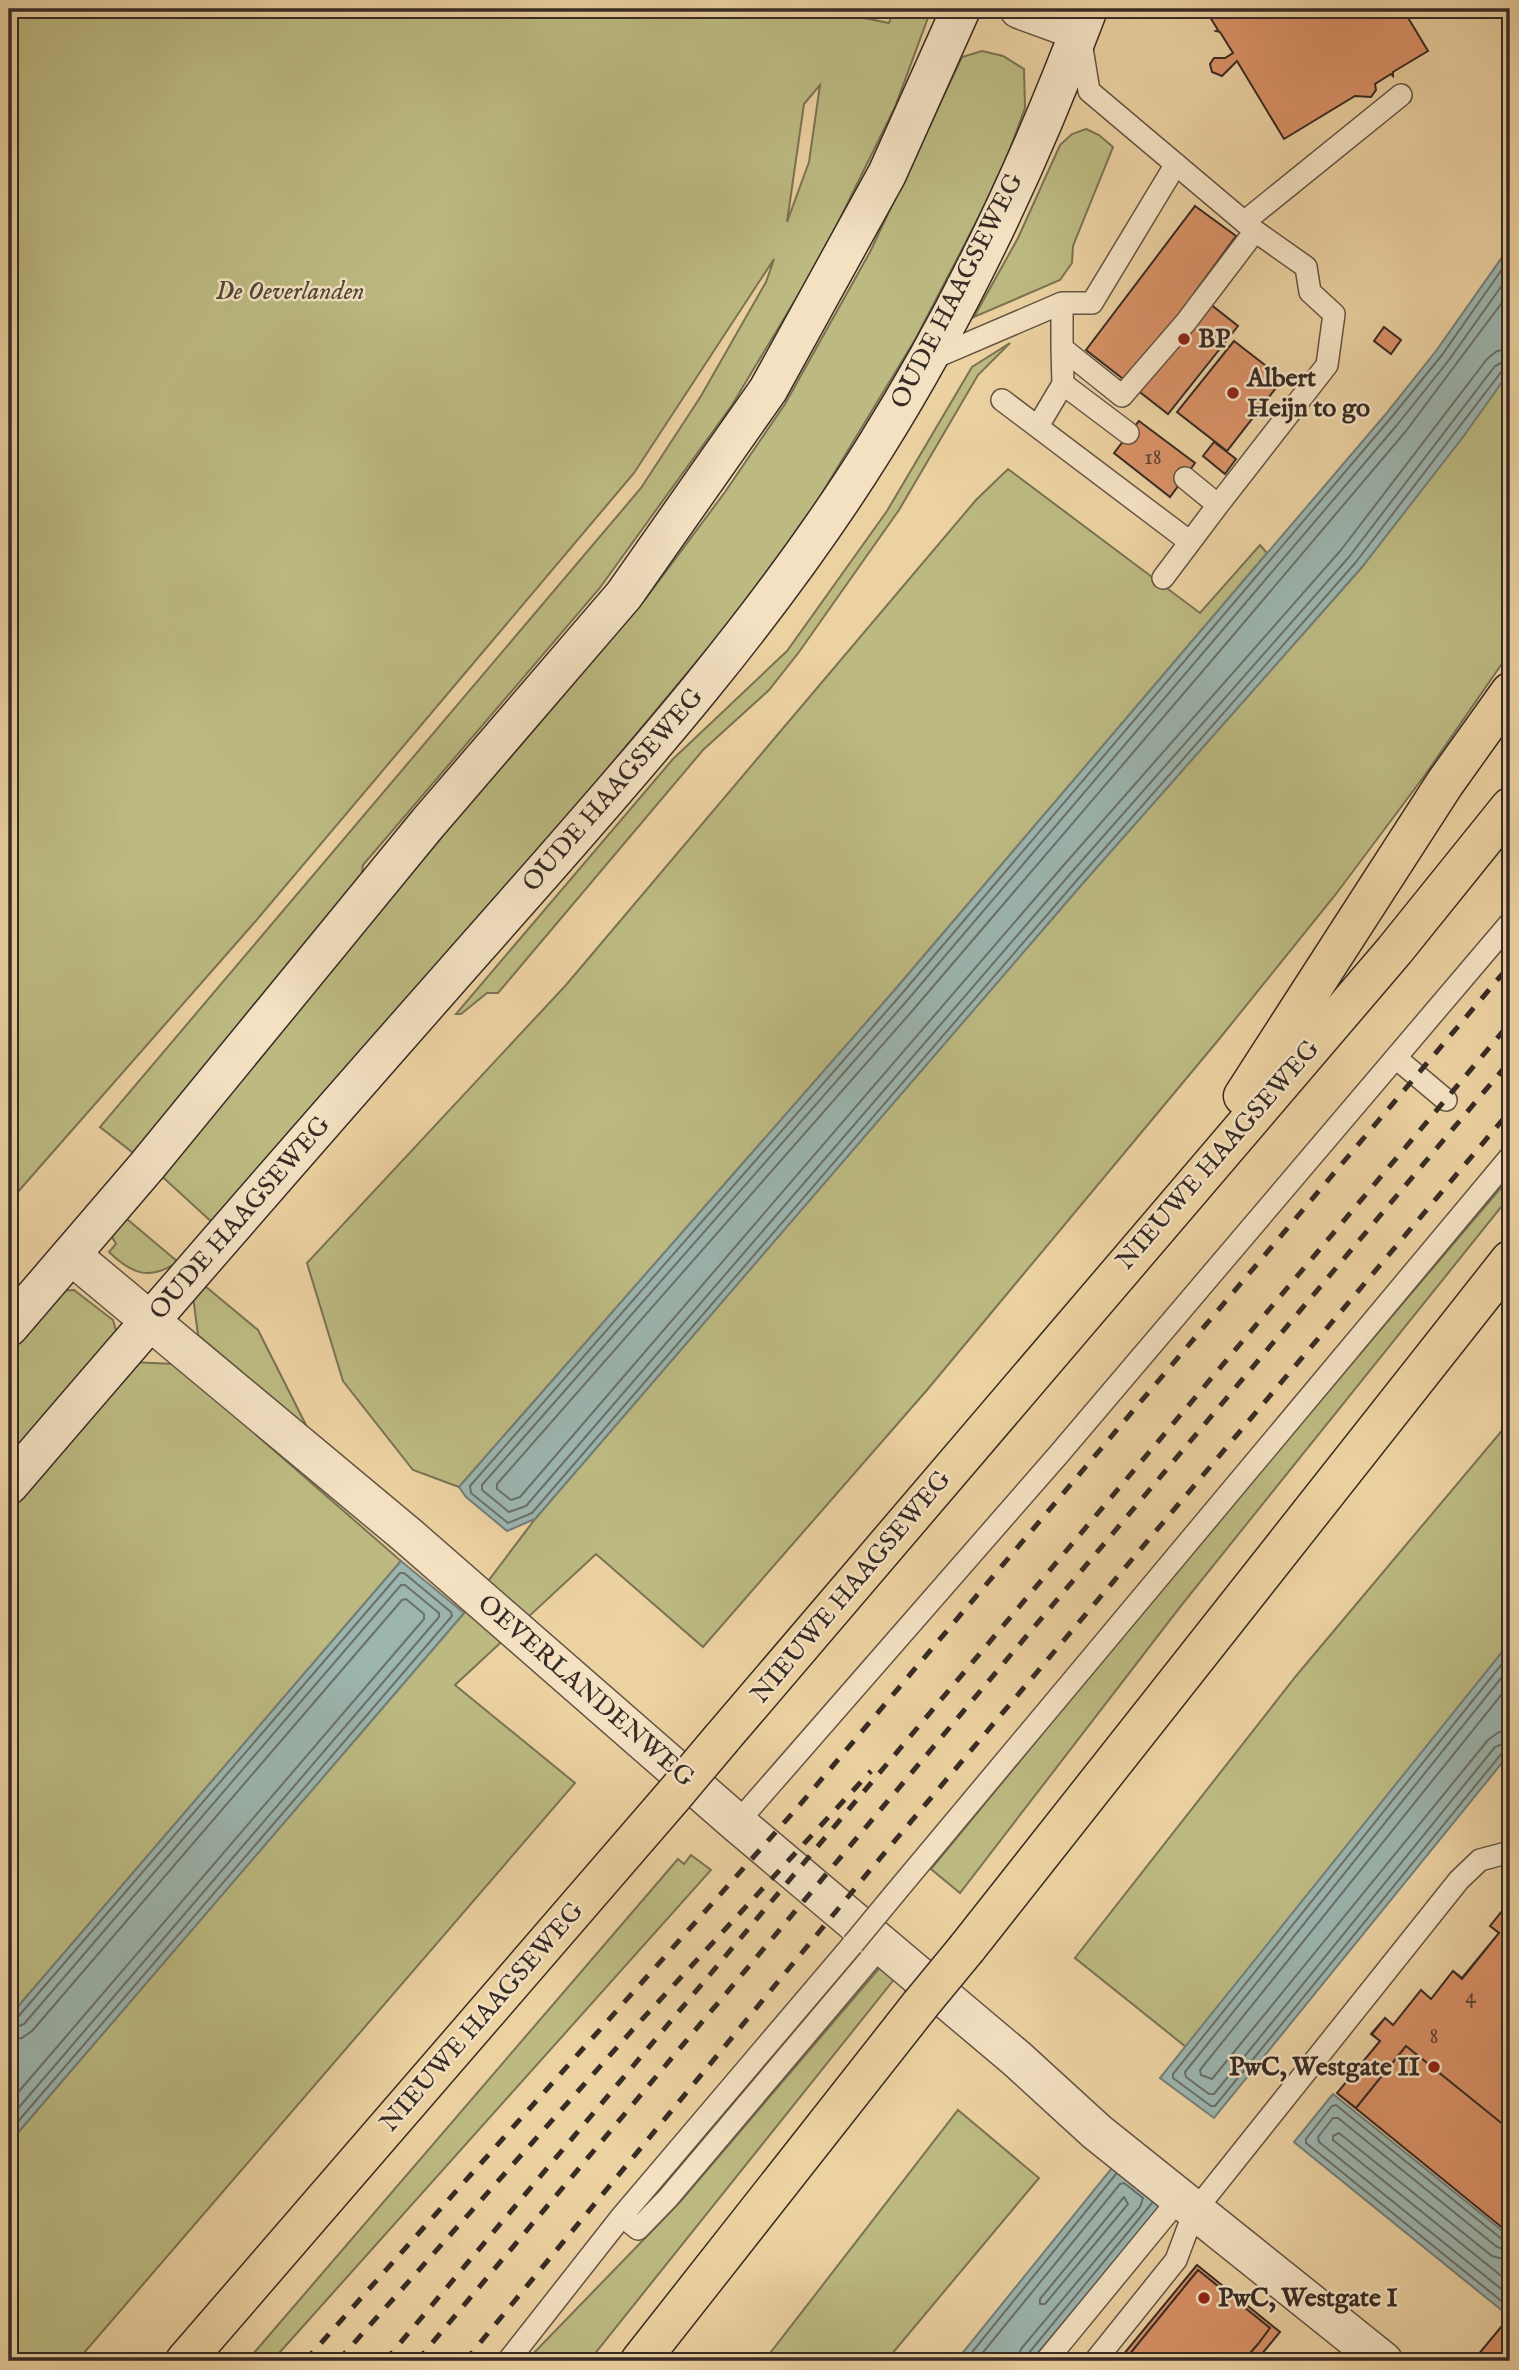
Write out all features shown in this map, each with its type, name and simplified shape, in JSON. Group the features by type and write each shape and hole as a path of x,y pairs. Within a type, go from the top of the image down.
{"highway":[{"path":"1163,1219 1446,783 1510,692"},
{"name":"NIEUWE HAAGSEWEG","path":"185,2361 674,1795 1394,951 1510,807"},
{"path":"640,2361 1510,1260"}],"main road":[{"path":"9,1327 428,823 624,595 768,390 887,174 961,9"},
{"path":"1019,9 1084,20"},
{"name":"OUDE HAAGSEWEG","path":"9,1485 257,1197 663,735 738,642 865,463 928,360 1023,164 1084,20"},
{"name":"OEVERLANDENWEG","path":"66,1261 150,1320 407,1535 737,1822 867,1945 1016,2058 1097,2132 1384,2361"}],"lane":[{"path":"1084,20 1090,91 1125,125 1176,164 1249,227 1306,267 1310,292 1334,314 1327,365 1163,578"},
{"path":"1062,348 1122,396 1186,323 1249,227 1401,95"},
{"path":"928,360 1062,303 1092,303 1176,164"},
{"path":"1038,426 1063,384 1062,303"},
{"path":"1063,384 1128,433"},
{"path":"1002,400 1190,542"},
{"path":"1185,478 1218,505"},
{"path":"737,1822 1059,1454 1510,923"},
{"path":"1396,1058 1446,1100"},
{"path":"508,2361 622,2216 867,1945 896,1892 1510,1157"},
{"path":"9,1312 66,1261"},
{"path":"1046,2361 1187,2206 1459,1880 1480,1860 1510,1852"},
{"path":"1096,2361 1176,2260 1187,2206"}],"green space":[{"name":"De Oeverlanden","path":"9,9 860,9 859,17 889,23 894,9 925,9 929,15 895,107 821,257 732,405 599,589 363,865 359,895 141,1159 100,1127 641,488 701,396 766,282 774,259 634,473 254,923 9,1202","holes":["820,85 809,162 787,222 804,104"]},
{"path":"982,51 1003,56 1024,69 1025,108 1001,174 916,338 810,513 729,623 535,855 215,1225 156,1171 644,601 725,492 785,404 870,252 962,57"},
{"path":"1086,129 1099,135 1113,147 1073,246 1072,263 1060,280 974,317 1018,238 1060,145 1072,134"},
{"path":"1010,343 978,375 899,510 769,690 703,750 498,993 487,993 461,1014 456,1014 673,759 787,651 887,511 972,367"},
{"path":"1510,371 1510,652 1425,775 1336,894 1220,1038 927,1390 703,1647 596,1554 455,1685 575,1783 77,2361 9,2361 9,2143 464,1613 535,1519 1083,883 1362,567"},
{"path":"1008,469 1200,613 1260,545 1267,553 893,992 459,1487 413,1470 343,1381 307,1263 566,985 976,500"},
{"path":"1510,1177 1510,1196 1180,1607 960,1893 931,1869 1187,1558"},
{"path":"121,1214 178,1262 158,1272 149,1273 133,1270 117,1260 109,1252 116,1244 108,1230"},
{"path":"199,1281 258,1330 307,1427 198,1335 193,1296"},
{"path":"74,1290 113,1320 117,1334 9,1459 9,1343 55,1291"},
{"path":"130,1362 175,1364 401,1561 9,2017 9,1513"},
{"path":"1510,1421 1510,1658 1191,2051 1075,1958 1296,1676"},
{"path":"691,1855 711,1870 272,2361 247,2361 678,1859 684,1864"},
{"path":"882,1965 896,1977 589,2361 526,2361 680,2202"},
{"path":"958,2110 1039,2178 886,2361 764,2361"}],"water":[{"path":"1510,246 1510,371 1463,437 1362,567 1083,883 535,1519 507,1531 466,1497 459,1487 893,992 1385,415 1436,351"},
{"path":"401,1561 464,1613 9,2143 9,2017"},
{"path":"1510,1642 1510,1753 1214,2118 1160,2078"},
{"path":"1333,2094 1510,2237 1510,2317 1294,2142"},
{"path":"1120,2158 1165,2196 1152,2217 1031,2361 956,2361"}],"building":[{"path":"1205,9 1420,9 1407,16 1428,51 1393,72 1393,76 1391,74 1375,84 1376,90 1371,97 1355,96 1284,139 1237,61 1222,76 1212,72 1210,64 1214,58 1225,58 1233,53 1220,32 1216,31 1218,30"},
{"path":"1195,206 1236,236 1195,292 1238,326 1168,414 1086,350"},
{"path":"1384,327 1401,340 1391,354 1374,341"},
{"path":"1234,341 1283,379 1227,451 1177,412"},
{"path":"1139,421 1195,463 1170,497 1114,453"},
{"path":"1214,442 1236,459 1225,474 1203,456"},
{"name":"PwC, Westgate II","path":"1510,1901 1510,2234 1337,2093 1380,2041 1372,2034 1385,2018 1393,2025 1421,1990 1431,1999 1453,1971 1462,1978 1499,1933 1490,1926"},
{"path":"1510,1901 1510,2130 1406,2046 1356,2108 1337,2093 1380,2041 1371,2034 1385,2018 1393,2025 1421,1990 1431,1999 1453,1971 1462,1979 1499,1933 1490,1926"},
{"name":"PwC, Westgate I","path":"1197,2265 1280,2332 1256,2361 1118,2361"},
{"name":"PwC, Westgate I","path":"1198,2270 1270,2328 1258,2344 1243,2361 1124,2361"},
{"path":"1510,2316 1510,2359 1473,2361"}],"railway":[{"path":"305,2361 798,1807 1510,965"},
{"path":"385,2361 1510,1023"},
{"path":"417,2361 1510,1061"},
{"path":"465,2361 871,1869 1510,1111"},
{"path":"338,2361 636,2026 871,1771"}],"place":[{"name":"BP","path":"1184,339"},
{"name":"Albert Heijn to go","path":"1233,393"},
{"name":"PwC, Westgate II","path":"1434,2067"},
{"name":"PwC, Westgate I","path":"1204,2298"}]}
